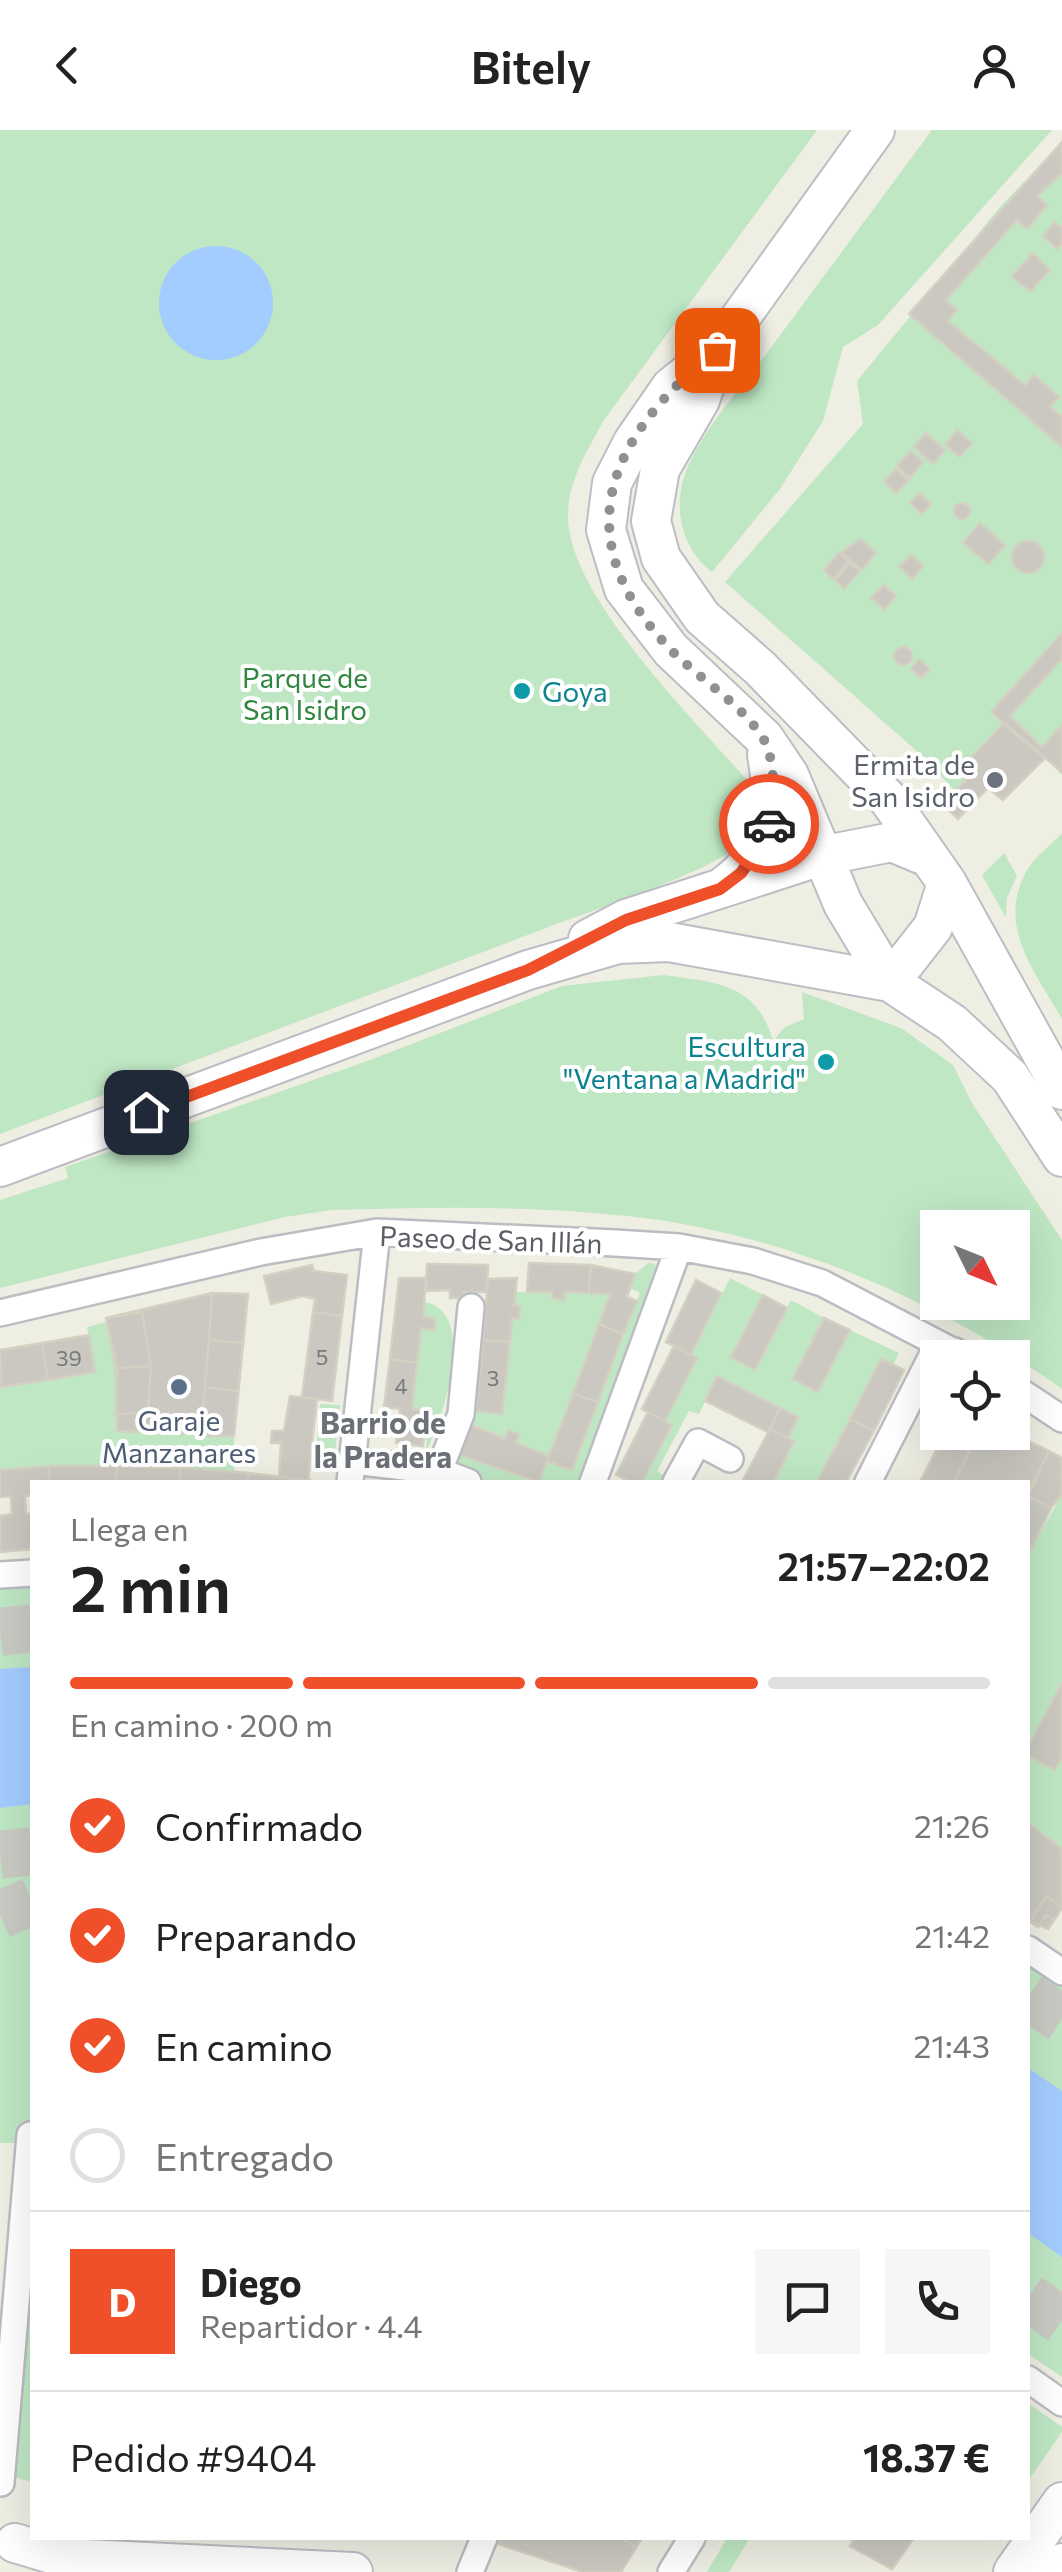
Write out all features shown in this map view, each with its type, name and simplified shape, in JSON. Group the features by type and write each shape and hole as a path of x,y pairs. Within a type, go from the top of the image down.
{"street":[{"path":"875,130 717,350 671,387 633,442 612,483 606,530 624,589 671,650 764,738 789,775 822,856 890,982"},
{"path":"717,350 700,400 660,468 651,520 661,558 702,617 866,772 938,870 1062,1090"},
{"path":"720,889 741,873 767,836 775,798 764,738"},
{"path":"528,970 626,920 822,856 892,842 938,870"},
{"path":"890,982 933,926 938,870"},
{"path":"0,1166 528,970 618,944 670,942 890,982 952,1023 1010,1077 1062,1157"},
{"path":"377,1232 351,1472 438,1471 463,1480"},
{"name":"Paseo de San Illán","path":"0,1312 261,1252 377,1232 679,1248 754,1260 822,1283 927,1340"},
{"path":"594,1480 679,1248"},
{"path":"438,1471 461,1414 471,1307"},
{"path":"869,1480 920,1393"},
{"path":"1030,1398 1062,1418"},
{"path":"677,1480 698,1442 730,1459"},
{"path":"0,1575 30,1573"},
{"path":"1030,1950 1062,1972"},
{"path":"0,2484 5,2469 30,2135"},
{"path":"1030,2380 1062,2403"},
{"path":"1013,2572 1062,2502"},
{"path":"470,2572 483,2540"},
{"path":"671,2572 691,2540"},
{"path":"11,2552 353,2572"},
{"path":"1056,2572 1062,2563"}],"green space":[{"name":"Parque de San Isidro","path":"0,130 817,130 604,420 579,467 569,505 574,551 613,621 669,693 747,780 753,821 741,844 705,866 649,890 0,1134"},
{"path":"932,130 1052,130 878,325 843,347 823,421 780,489 712,572 687,541 680,516 681,490 691,461 720,414"},
{"path":"1062,142 1062,775 1045,758 975,771 942,803 953,789 919,753 725,582 863,424 857,381 1001,206"},
{"path":"1062,833 1062,1019 1022,946 1015,907 1029,867"},
{"path":"1004,853 1017,876 1007,898 1006,918 982,875"},
{"path":"663,975 716,984 745,996 766,1022 773,1041 785,1027 804,1019 802,992 901,1028 953,1065 972,1103 1062,1240 1062,1389 1030,1367 1030,1340 987,1340 951,1320 1030,1320 1030,1210 920,1210 920,1304 810,1258 700,1227 605,1214 488,1208 332,1210 285,1217 0,1288 0,1200 68,1178 65,1167 370,1060 562,986"},
{"path":"650,1262 659,1267 588,1480 540,1480 547,1461 572,1470 640,1293 630,1288 635,1274"},
{"path":"730,1278 763,1295 731,1357 754,1370 791,1300 824,1318 793,1379 818,1392 850,1330 899,1353 893,1365 881,1360 819,1480 775,1480 794,1441 770,1429 780,1408 717,1377 699,1414 689,1411 657,1471 665,1480 643,1480 672,1425 665,1421 697,1358 691,1355"},
{"path":"515,1292 610,1294 549,1456 516,1443 519,1433 508,1430 505,1439 471,1425 476,1411 502,1414"},
{"path":"425,1302 441,1310 450,1325 453,1346 447,1394 426,1452 427,1412 412,1409 421,1328 433,1330 423,1317"},
{"path":"106,1322 116,1372 117,1431 234,1436 234,1472 117,1466 0,1470 0,1387 95,1372 87,1327"},
{"path":"320,1404 340,1405 335,1453 316,1451"},
{"path":"453,1452 529,1480 480,1480 447,1468"},
{"path":"1062,1494 1062,1683 1030,1743 1030,1551"},
{"path":"30,1579 30,2481 0,2473 15,2143 0,2143 0,1582"},
{"path":"1030,1756 1055,1769 1062,1757 1062,1849 1030,1825"},
{"path":"1030,1961 1062,1981 1062,2377 1030,2355"},
{"path":"1030,2404 1062,2427 1030,2478"},
{"path":"726,2540 749,2540 729,2572 707,2572"}],"water":[{"path":"216,246 238,250 256,263 269,281 273,303 269,325 256,343 238,356 216,360 194,356 176,343 163,325 159,303 163,281 176,263 194,250"},
{"path":"30,1667 30,1804 0,1808 0,1669"},
{"path":"1030,2069 1062,2091 1062,2257 1030,2234"}],"building":[{"path":"1062,142 1062,173 1037,196 1047,205 1027,229 1017,220 946,300 957,310 948,321 1025,385 1034,375 1059,397 1050,407 1062,417 1062,447 909,314"},
{"path":"1055,222 1062,228 1062,243 1057,249 1043,236"},
{"path":"1033,253 1050,270 1030,292 1012,276"},
{"path":"957,430 972,443 960,457 945,445"},
{"path":"926,433 945,450 933,464 914,447"},
{"path":"910,451 923,462 910,478 897,466"},
{"path":"896,469 908,480 896,493 884,482"},
{"path":"919,493 931,504 922,514 910,503"},
{"path":"962,503 970,511 962,519 954,511"},
{"path":"980,523 1005,545 988,564 963,543"},
{"path":"860,539 876,553 862,570 841,553"},
{"path":"1028,541 1039,546 1044,557 1039,568 1028,573 1017,568 1012,557 1017,546"},
{"path":"839,553 848,561 833,579 824,570"},
{"path":"911,555 923,566 912,579 899,567"},
{"path":"850,563 860,571 844,589 835,580"},
{"path":"884,585 896,596 884,609 871,598"},
{"path":"1062,633 1062,659 1010,716 1042,747 1062,725 1062,772 991,712"},
{"path":"903,647 910,649 910,663 903,665 896,663 894,656 896,649"},
{"path":"919,659 930,669 921,678 911,669"},
{"name":"Ermita de San Isidro","path":"1003,724 1045,758 1003,800 988,788 958,819 942,803 975,771 966,763"},
{"path":"529,1263 591,1265 589,1293 565,1292 565,1300 552,1298 552,1292 527,1292"},
{"path":"427,1264 488,1265 487,1292 463,1292 463,1298 450,1298 450,1290 426,1291"},
{"path":"312,1265 314,1271 347,1275 342,1316 313,1312 315,1299 303,1296 271,1304 264,1276"},
{"path":"591,1265 635,1274 627,1297 637,1301 623,1334 599,1324 610,1294 589,1293"},
{"path":"399,1278 426,1278 423,1317 435,1319 434,1330 421,1328 417,1363 390,1359"},
{"path":"517,1278 514,1305 520,1306 519,1319 512,1318 510,1342 483,1340 488,1279"},
{"path":"696,1280 721,1293 691,1355 666,1342"},
{"path":"212,1293 248,1294 243,1343 209,1340"},
{"path":"212,1293 248,1294 234,1436 117,1431 116,1372 106,1318"},
{"path":"763,1295 787,1308 755,1370 731,1357"},
{"path":"142,1312 151,1366 117,1368 106,1318"},
{"path":"313,1312 342,1316 332,1401 302,1397"},
{"path":"824,1318 850,1330 818,1392 793,1379"},
{"path":"599,1324 623,1334 598,1402 573,1394"},
{"path":"89,1335 95,1372 48,1380 42,1343"},
{"path":"209,1340 243,1343 238,1391 205,1387"},
{"path":"483,1340 510,1342 502,1414 476,1411"},
{"path":"42,1343 48,1380 1,1387 0,1350"},
{"path":"674,1346 697,1358 665,1421 642,1409"},
{"path":"390,1359 417,1363 412,1409 427,1411 423,1446 396,1443 400,1409 384,1407"},
{"path":"881,1359 904,1370 874,1431 850,1419"},
{"path":"151,1366 148,1413 116,1414 117,1368"},
{"path":"717,1376 780,1408 768,1432 705,1401"},
{"path":"205,1387 238,1391 234,1436 201,1436"},
{"path":"573,1394 598,1402 572,1470 547,1461"},
{"path":"290,1396 317,1399 308,1480 279,1477 281,1443 271,1443 272,1431 284,1431"},
{"path":"780,1408 798,1417 788,1438 770,1429"},
{"path":"648,1412 672,1425 643,1480 616,1475"},
{"path":"850,1419 874,1431 847,1480 818,1480"},
{"path":"471,1425 505,1439 508,1430 519,1434 516,1443 549,1456 540,1480 533,1480 460,1455"},
{"path":"770,1429 794,1441 775,1480 743,1480"},
{"path":"1030,1442 1049,1451 1030,1489 1030,1480 955,1480 970,1450 1030,1450"},
{"path":"936,1450 970,1451 955,1480 921,1480"},
{"path":"1049,1451 1062,1458 1062,1494 1051,1508 1030,1497"},
{"path":"49,1466 117,1466 116,1480 49,1480"},
{"path":"49,1466 49,1480 30,1480 30,1495 25,1496 26,1514 30,1514 30,1549 0,1552 0,1516 12,1514 11,1496 0,1497 0,1470"},
{"path":"117,1466 180,1468 180,1480 116,1480"},
{"path":"180,1468 248,1473 247,1480 180,1480"},
{"path":"248,1473 310,1480 247,1480"},
{"path":"1030,1497 1051,1508 1030,1551"},
{"path":"1062,1683 1062,1757 1055,1770 1030,1756 1030,1743"},
{"path":"1030,1825 1062,1849 1062,1908 1048,1929 1030,1921"},
{"path":"1046,1896 1062,1908 1054,1920 1046,1915 1038,1927 1030,1922"},
{"path":"624,2540 636,2547 621,2572 583,2572 495,2543"},
{"path":"641,2540 621,2572 583,2572 495,2543"},
{"path":"912,2540 892,2569 850,2546 853,2541"}],"tunnel":[{"path":"0,1632 30,1628"},
{"path":"0,1855 30,1851"},
{"path":"0,1915 30,1902"},
{"path":"1030,1998 1062,2019"},
{"path":"1030,2298 1062,2321"}],"way so far":[{"path":"717,350 671,387 633,442 612,483 606,530 624,589 671,650 727,698 764,738 775,798 769,824"}],"place":[{"name":"Goya","path":"522,691"},
{"name":"Ermita de San Isidro","path":"995,780"},
{"name":"Escultura \"Ventana a Madrid\"","path":"826,1062"},
{"name":"Garaje Manzanares","path":"179,1387"}],"district":[{"name":"Barrio de la Pradera","path":"383,1438"}],"route":[{"path":"146,1112 528,970 626,920 720,889 741,873 767,836 769,824"}]}
